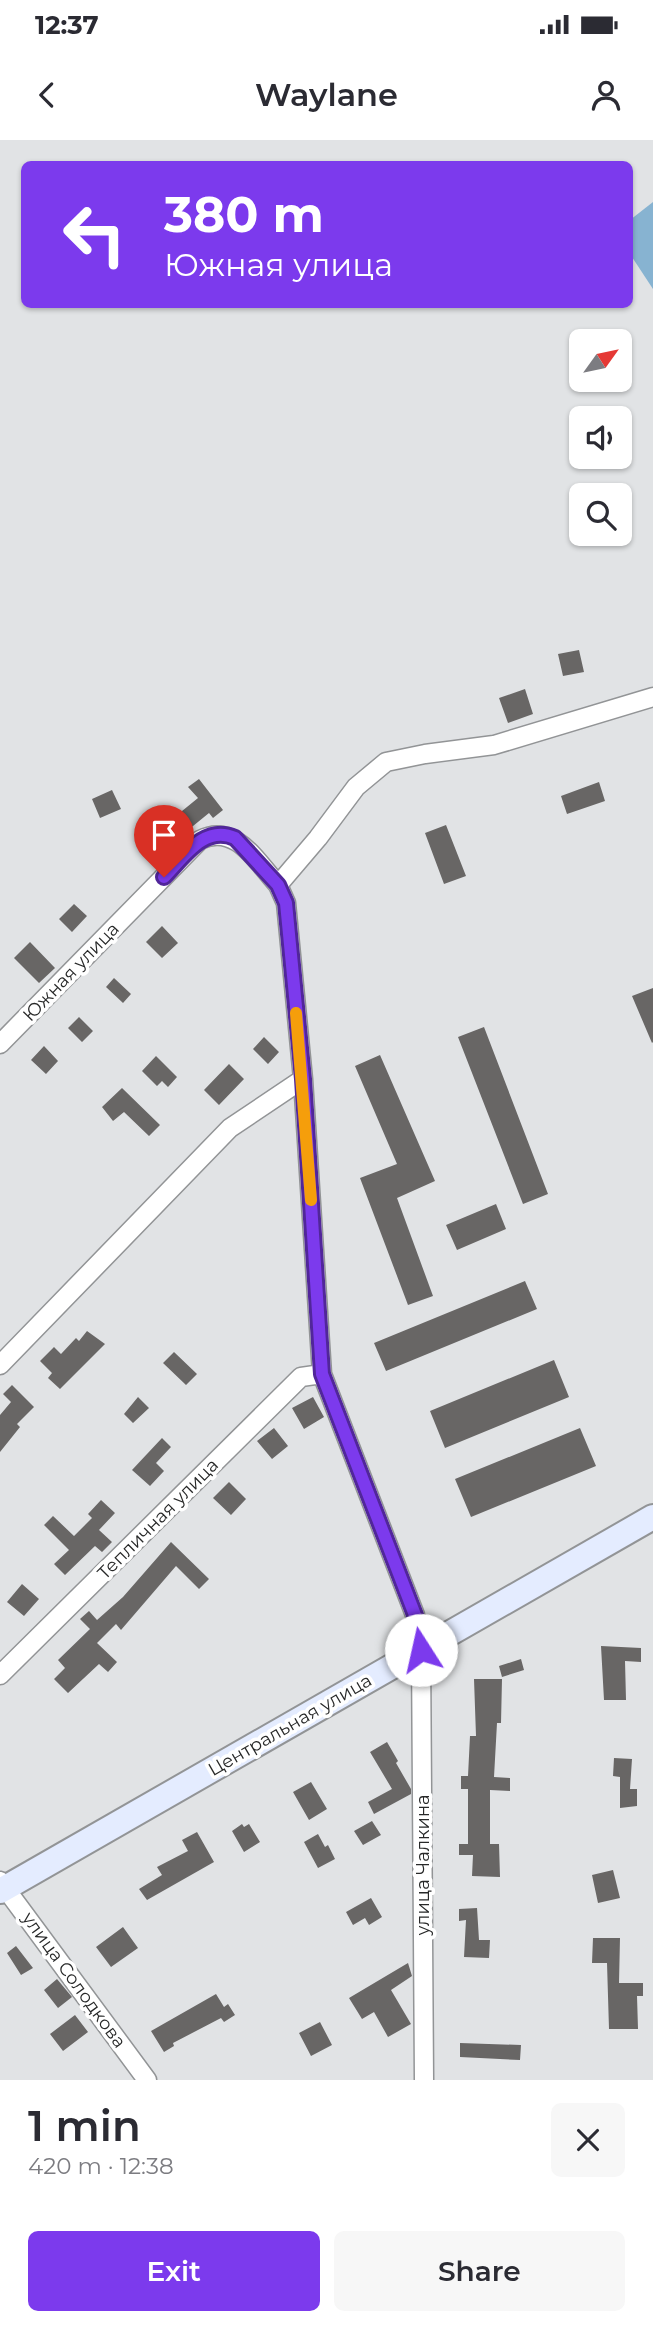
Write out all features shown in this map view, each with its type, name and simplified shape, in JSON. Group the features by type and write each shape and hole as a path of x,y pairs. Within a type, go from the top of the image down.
{"street":[{"path":"278,885 356,787 386,762 494,745 653,697"},
{"name":"Южная улица","path":"0,1044 200,841 210,835 220,834 235,838 278,885"},
{"name":"улица Чалкина","path":"278,885 286,903 303,1079 322,1374 415,1615 421,1650 424,2080"},
{"path":"0,1365 230,1128 303,1079"},
{"name":"Тепличная улица","path":"0,1675 301,1377 322,1374"},
{"name":"Центральная улица","path":"2,1887 653,1517"},
{"name":"улица Солодкова","path":"2,1887 147,2080"}],"water":[{"path":"653,202 653,289 633,259 633,218"}],"building":[{"path":"579,650 584,672 563,676 558,654"},
{"path":"525,689 533,714 508,723 499,698"},
{"path":"199,779 223,810 213,818 209,813 166,848 146,825 162,810 171,820 198,798 188,787"},
{"path":"599,782 605,801 567,814 561,796"},
{"path":"112,790 121,809 100,818 92,799"},
{"path":"446,825 466,876 444,884 425,833"},
{"path":"74,904 87,916 72,932 59,919"},
{"path":"162,926 178,943 162,958 146,942"},
{"path":"30,942 55,968 39,983 14,958"},
{"path":"114,978 131,994 123,1003 106,987"},
{"path":"653,988 653,1042 652,1043 632,996"},
{"path":"79,1017 93,1031 82,1042 68,1028"},
{"path":"484,1027 548,1194 523,1204 458,1037"},
{"path":"264,1037 279,1052 268,1064 253,1049"},
{"path":"44,1046 58,1061 46,1074 31,1060"},
{"path":"380,1055 435,1181 397,1198 433,1296 408,1305 360,1178 397,1164 355,1066"},
{"path":"156,1056 177,1077 168,1087 162,1081 157,1086 142,1071"},
{"path":"229,1064 244,1079 219,1105 204,1090"},
{"path":"122,1088 160,1125 149,1136 124,1112 113,1121 102,1107"},
{"path":"496,1204 506,1229 457,1250 446,1225"},
{"path":"525,1281 537,1309 386,1371 374,1343"},
{"path":"87,1331 105,1344 60,1389 48,1378 52,1373 40,1361 54,1347 61,1354 76,1338 79,1341"},
{"path":"174,1352 197,1374 186,1385 163,1363"},
{"path":"554,1360 569,1397 445,1448 430,1411"},
{"path":"12,1385 34,1407 17,1424 20,1427 0,1452 0,1415 11,1402 3,1394"},
{"path":"138,1397 149,1408 133,1423 124,1414"},
{"path":"313,1397 324,1417 304,1429 292,1408"},
{"path":"274,1428 288,1446 272,1459 257,1441"},
{"path":"580,1428 596,1466 471,1517 455,1479"},
{"path":"162,1438 171,1447 156,1463 164,1471 150,1486 132,1470"},
{"path":"229,1482 246,1499 231,1515 213,1498"},
{"path":"101,1500 115,1513 99,1530 112,1542 102,1552 95,1546 65,1575 54,1564 69,1550 44,1525 53,1516 74,1536 92,1518 88,1514"},
{"path":"171,1542 209,1579 199,1589 176,1566 121,1630 116,1624 97,1643 117,1662 108,1672 99,1664 68,1693 54,1679 65,1668 58,1660 90,1629 80,1619 89,1611 97,1620 123,1597"},
{"path":"22,1584 39,1599 24,1616 7,1602"},
{"path":"601,1646 641,1648 641,1662 625,1661 626,1700 604,1700"},
{"path":"521,1659 524,1670 502,1677 499,1666"},
{"path":"474,1679 502,1679 501,1723 497,1723 494,1777 510,1778 510,1791 490,1790 490,1844 499,1844 500,1877 472,1876 473,1855 459,1855 459,1844 468,1844 468,1789 461,1789 461,1776 468,1776 470,1736 476,1736"},
{"path":"387,1742 411,1794 374,1814 368,1802 392,1789 370,1752"},
{"path":"614,1758 632,1759 630,1789 637,1789 637,1806 620,1808 620,1777 613,1776"},
{"path":"311,1782 327,1809 309,1820 293,1792"},
{"path":"372,1821 381,1835 363,1845 354,1831"},
{"path":"242,1824 244,1827 249,1824 260,1842 244,1852 232,1831"},
{"path":"197,1832 214,1862 147,1900 139,1889 162,1875 157,1867 188,1851 182,1840"},
{"path":"318,1834 335,1859 318,1868 304,1842"},
{"path":"613,1870 620,1898 598,1903 592,1875"},
{"path":"371,1898 382,1917 369,1925 365,1918 353,1925 346,1912"},
{"path":"477,1908 479,1940 490,1940 489,1958 464,1957 466,1920 459,1921 459,1909"},
{"path":"123,1927 138,1948 111,1967 96,1947"},
{"path":"593,1938 620,1938 619,1983 643,1983 643,1996 637,1996 638,2029 609,2029 607,1963 592,1963"},
{"path":"16,1946 33,1968 21,1975 7,1953"},
{"path":"408,1963 412,1976 391,1990 411,2024 388,2037 374,2012 362,2019 349,1998"},
{"path":"57,1979 72,1997 58,2008 44,1990"},
{"path":"216,1994 224,2007 228,2004 235,2015 224,2022 221,2018 173,2043 174,2046 164,2052 151,2031"},
{"path":"75,2015 88,2032 63,2051 50,2034"},
{"path":"320,2022 332,2045 311,2056 299,2033"},
{"path":"460,2043 521,2045 520,2060 460,2057"}],"slow traffic":[{"path":"296,1013 311,1200"}],"route":[{"path":"164,877 200,841 210,835 228,835 235,838 278,885 286,903 303,1079 322,1374 415,1615 421,1650"}]}
